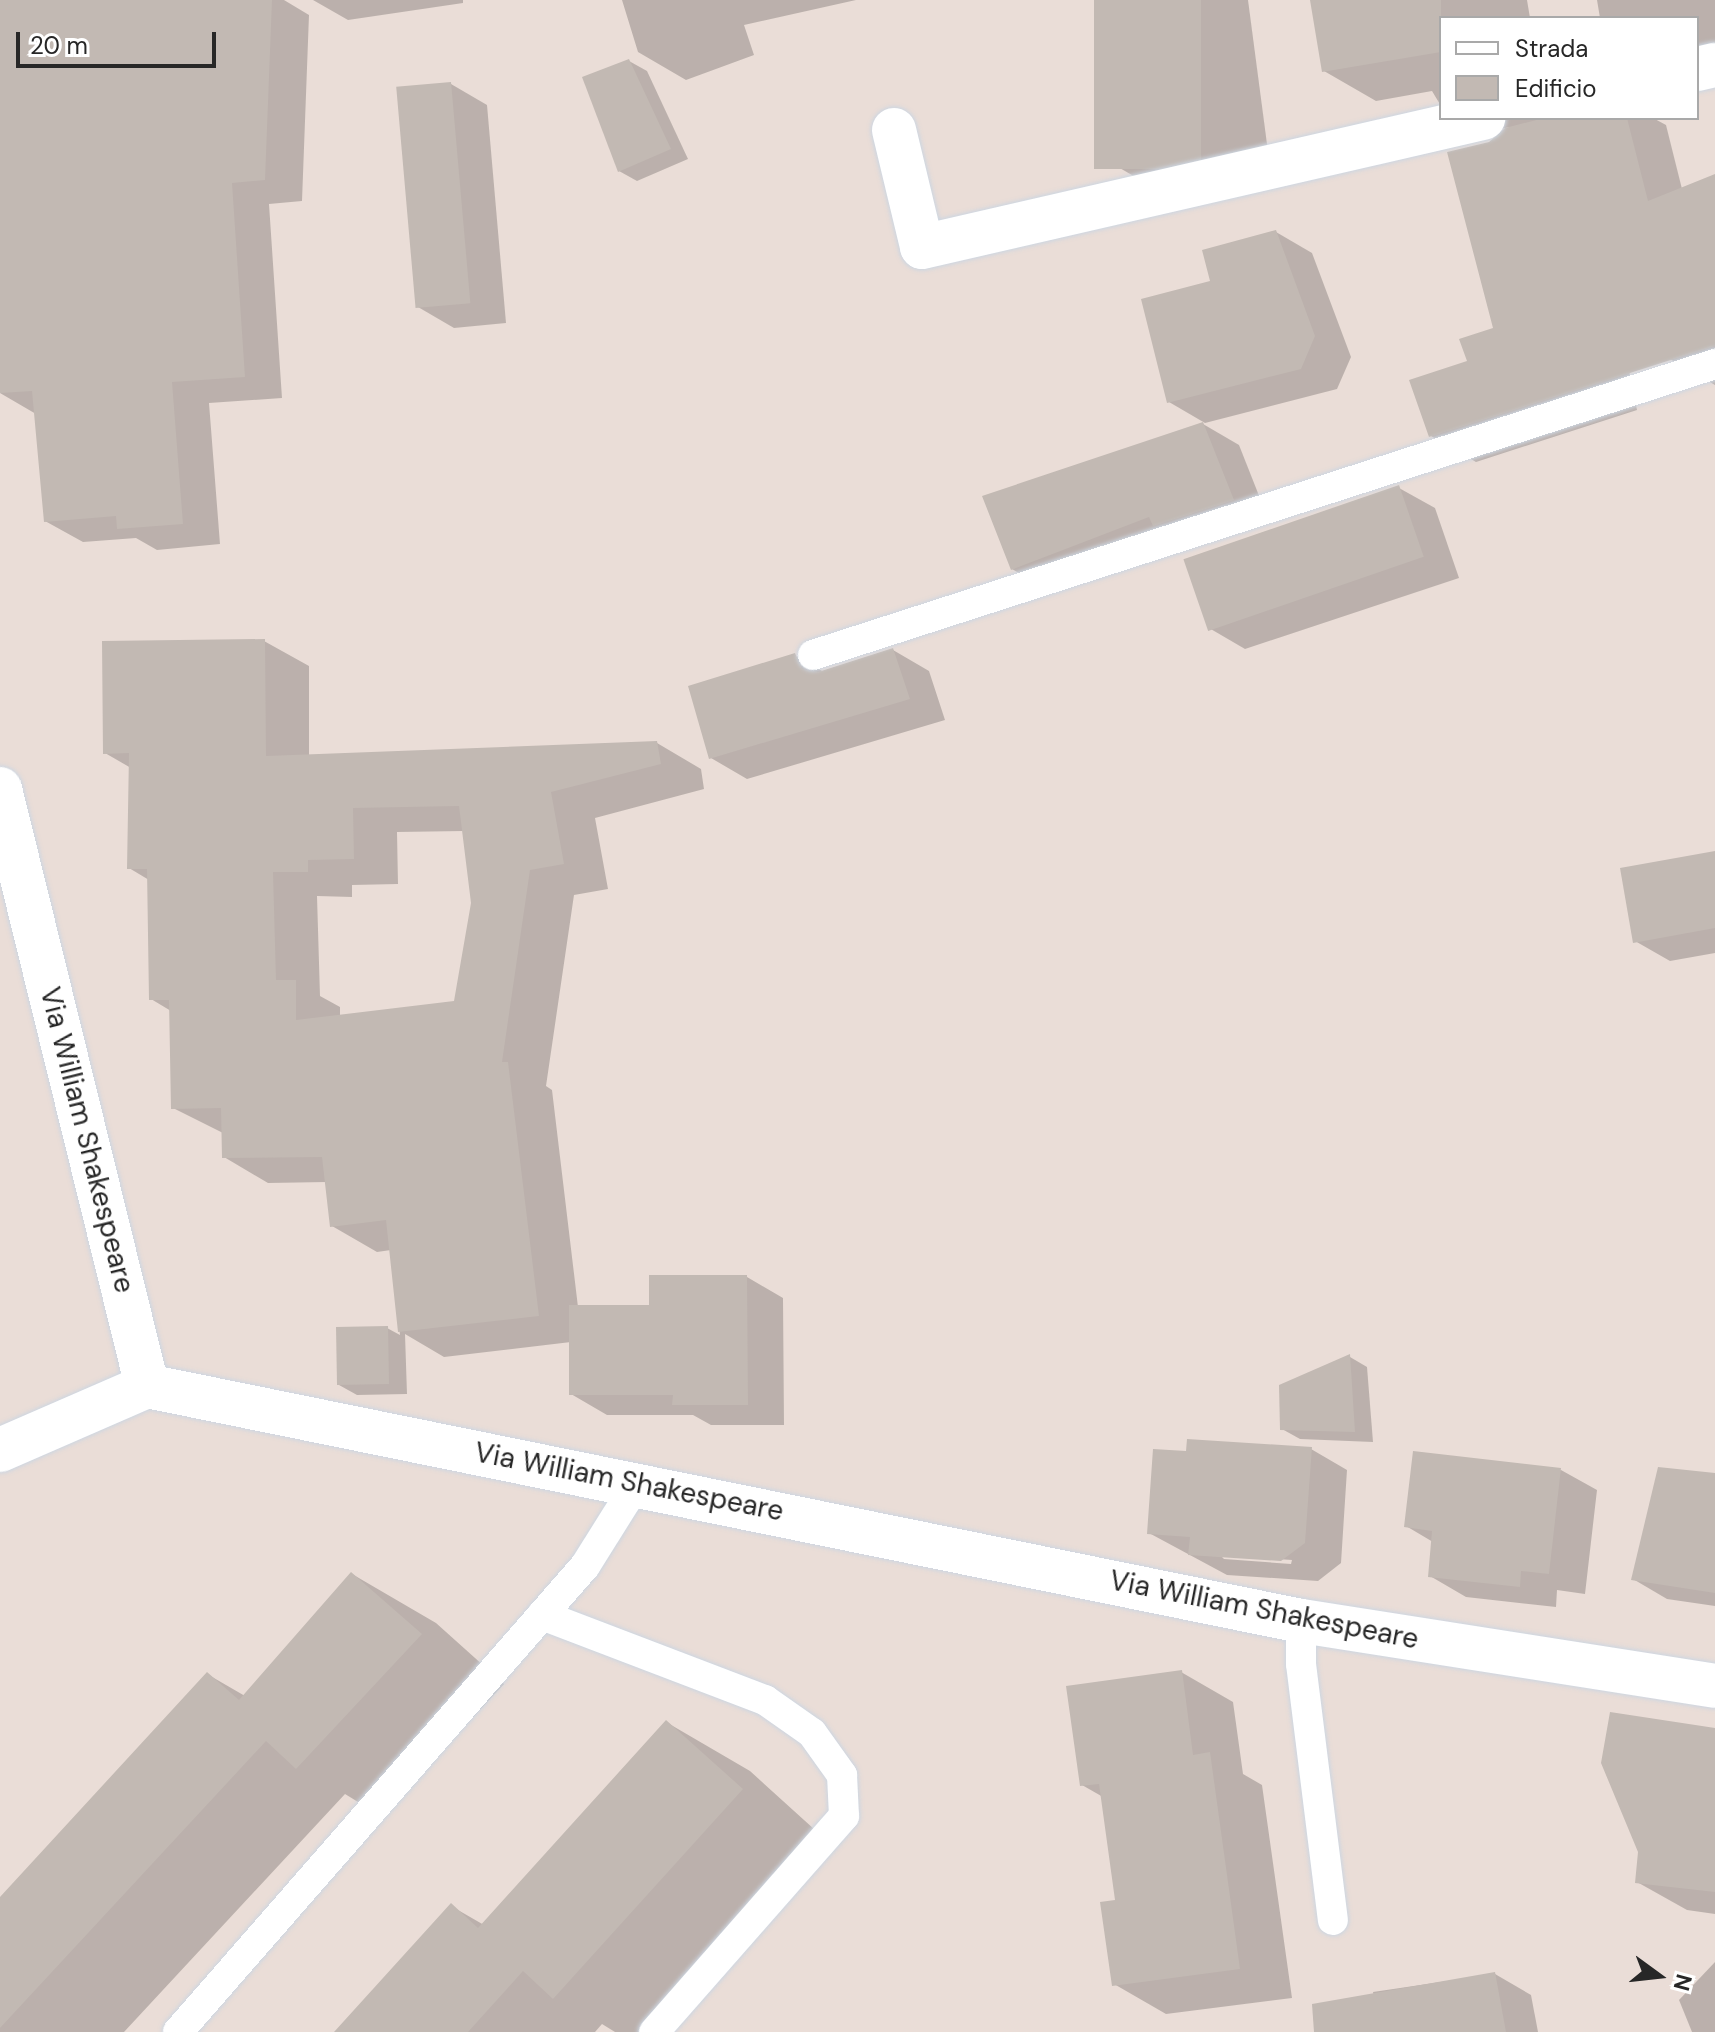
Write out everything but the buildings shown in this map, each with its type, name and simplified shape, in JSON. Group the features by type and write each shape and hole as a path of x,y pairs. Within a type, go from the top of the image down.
{"street":[{"path":"894,130 922,247 1474,120"},
{"name":"Via William Shakespeare","path":"0,789 14,905 147,1386 637,1483 1301,1621 1715,1686"},
{"path":"0,1450 147,1386"}],"lane":[{"path":"813,655 1715,364"},
{"path":"178,2032 585,1566 637,1483"},
{"path":"542,1615 765,1700 812,1733 842,1775 844,1816 654,2032"},
{"path":"1301,1621 1301,1664 1333,1920"}]}
